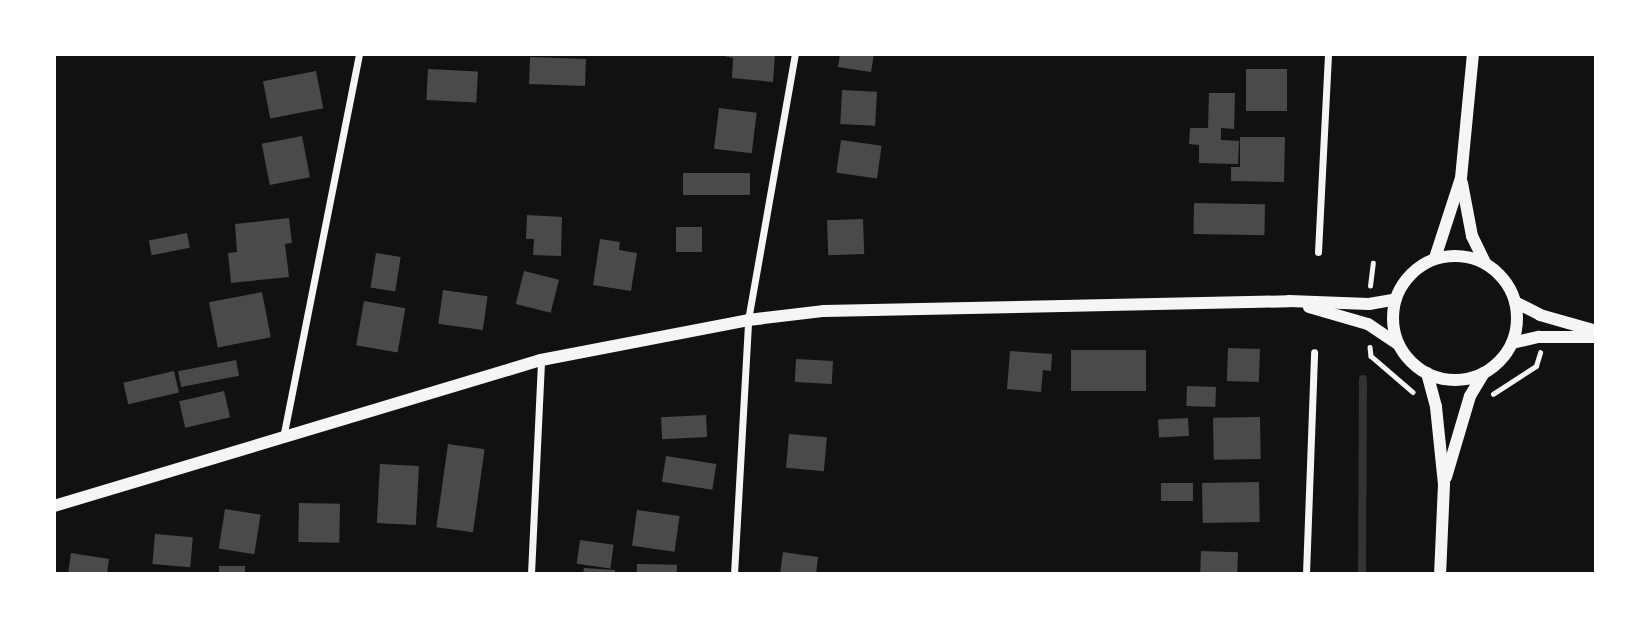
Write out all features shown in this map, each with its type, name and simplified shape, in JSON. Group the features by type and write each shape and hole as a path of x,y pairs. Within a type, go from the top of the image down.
{"street":[{"path":"283,439 359,54"},
{"path":"734,574 748,320 796,54"},
{"path":"1318,252 1328,54"},
{"path":"1435,258 1461,178 1473,54"},
{"path":"1444,484 1467,411 1484,373 1512,344 1517,323 1515,302 1504,279 1485,263 1472,236 1461,178"},
{"path":"1399,346 1393,322 1396,299 1404,281 1435,258 1460,256 1485,263"},
{"path":"54,506 541,360 748,320 824,311 1289,301 1369,304 1396,299"},
{"path":"1289,301 1368,324 1399,346 1427,373 1455,380 1484,373"},
{"path":"1515,302 1540,315 1596,331"},
{"path":"1512,344 1539,337 1596,337"},
{"path":"1306,574 1314,352"},
{"path":"531,574 541,360"},
{"path":"1427,373 1436,407 1444,484 1440,574"}],"path":[{"path":"1369,304 1373,263"},
{"path":"1368,324 1371,356 1398,383 1436,407"},
{"path":"1467,411 1536,366 1541,350 1555,351"}],"building":[{"path":"714,54 775,54 773,82 732,78 733,58"},
{"path":"840,54 874,54 871,72 838,67"},
{"path":"530,57 586,59 585,86 529,84"},
{"path":"428,69 478,72 476,103 426,100"},
{"path":"1246,69 1287,69 1287,111 1246,111"},
{"path":"316,71 323,108 270,119 263,81"},
{"path":"842,90 877,92 875,126 840,124"},
{"path":"1209,93 1235,93 1234,129 1221,128 1221,140 1239,141 1238,164 1199,163 1199,145 1189,144 1190,128 1208,128"},
{"path":"719,108 757,113 752,153 714,149"},
{"path":"302,136 310,177 270,185 262,144"},
{"path":"1240,137 1285,137 1284,182 1231,181 1231,167 1240,167"},
{"path":"841,140 882,146 877,178 836,173"},
{"path":"683,173 750,173 750,195 683,195"},
{"path":"1194,203 1265,204 1264,235 1193,234"},
{"path":"527,215 562,217 561,256 533,255 534,239 526,239"},
{"path":"289,218 292,243 285,244 289,277 231,283 228,253 237,252 235,224"},
{"path":"863,219 864,254 828,255 827,220"},
{"path":"676,227 702,227 702,252 676,252"},
{"path":"187,233 190,248 152,255 149,240"},
{"path":"600,239 620,242 619,250 637,253 631,291 593,285"},
{"path":"376,253 401,257 395,291 371,288"},
{"path":"524,271 559,280 551,313 516,304"},
{"path":"443,290 488,296 483,330 438,324"},
{"path":"262,292 271,337 218,347 209,302"},
{"path":"364,301 405,308 398,353 356,345"},
{"path":"1228,348 1260,349 1259,382 1227,381"},
{"path":"1071,350 1146,350 1146,391 1071,391"},
{"path":"1010,351 1052,354 1051,371 1043,370 1041,392 1007,389"},
{"path":"796,359 833,361 832,384 795,382"},
{"path":"236,360 239,376 181,387 178,371"},
{"path":"174,371 179,392 128,404 123,383"},
{"path":"1187,386 1216,387 1215,407 1186,406"},
{"path":"224,391 230,417 185,428 179,401"},
{"path":"706,415 707,437 662,439 661,417"},
{"path":"1260,417 1261,459 1214,460 1213,418"},
{"path":"1188,418 1189,436 1159,438 1158,420"},
{"path":"789,434 827,437 824,471 786,468"},
{"path":"448,444 485,449 473,532 436,527"},
{"path":"666,456 716,464 712,490 662,482"},
{"path":"380,464 419,466 416,525 377,523"},
{"path":"1259,482 1260,522 1203,523 1202,483"},
{"path":"1161,483 1193,483 1193,501 1161,501"},
{"path":"299,503 340,504 339,543 298,542"},
{"path":"225,509 261,515 254,554 219,549"},
{"path":"637,510 680,516 675,552 632,546"},
{"path":"155,534 193,537 190,567 152,564"},
{"path":"580,540 614,545 610,568 577,564"},
{"path":"1201,551 1238,552 1237,574 1200,574"},
{"path":"783,552 818,557 816,574 780,574"},
{"path":"71,553 109,559 107,574 68,574"},
{"path":"637,564 677,565 677,574 637,574"},
{"path":"219,566 245,566 245,574 219,574"},
{"path":"584,568 615,570 615,574 583,574"}],"waterway":[{"path":"1362,574 1363,379"}]}
